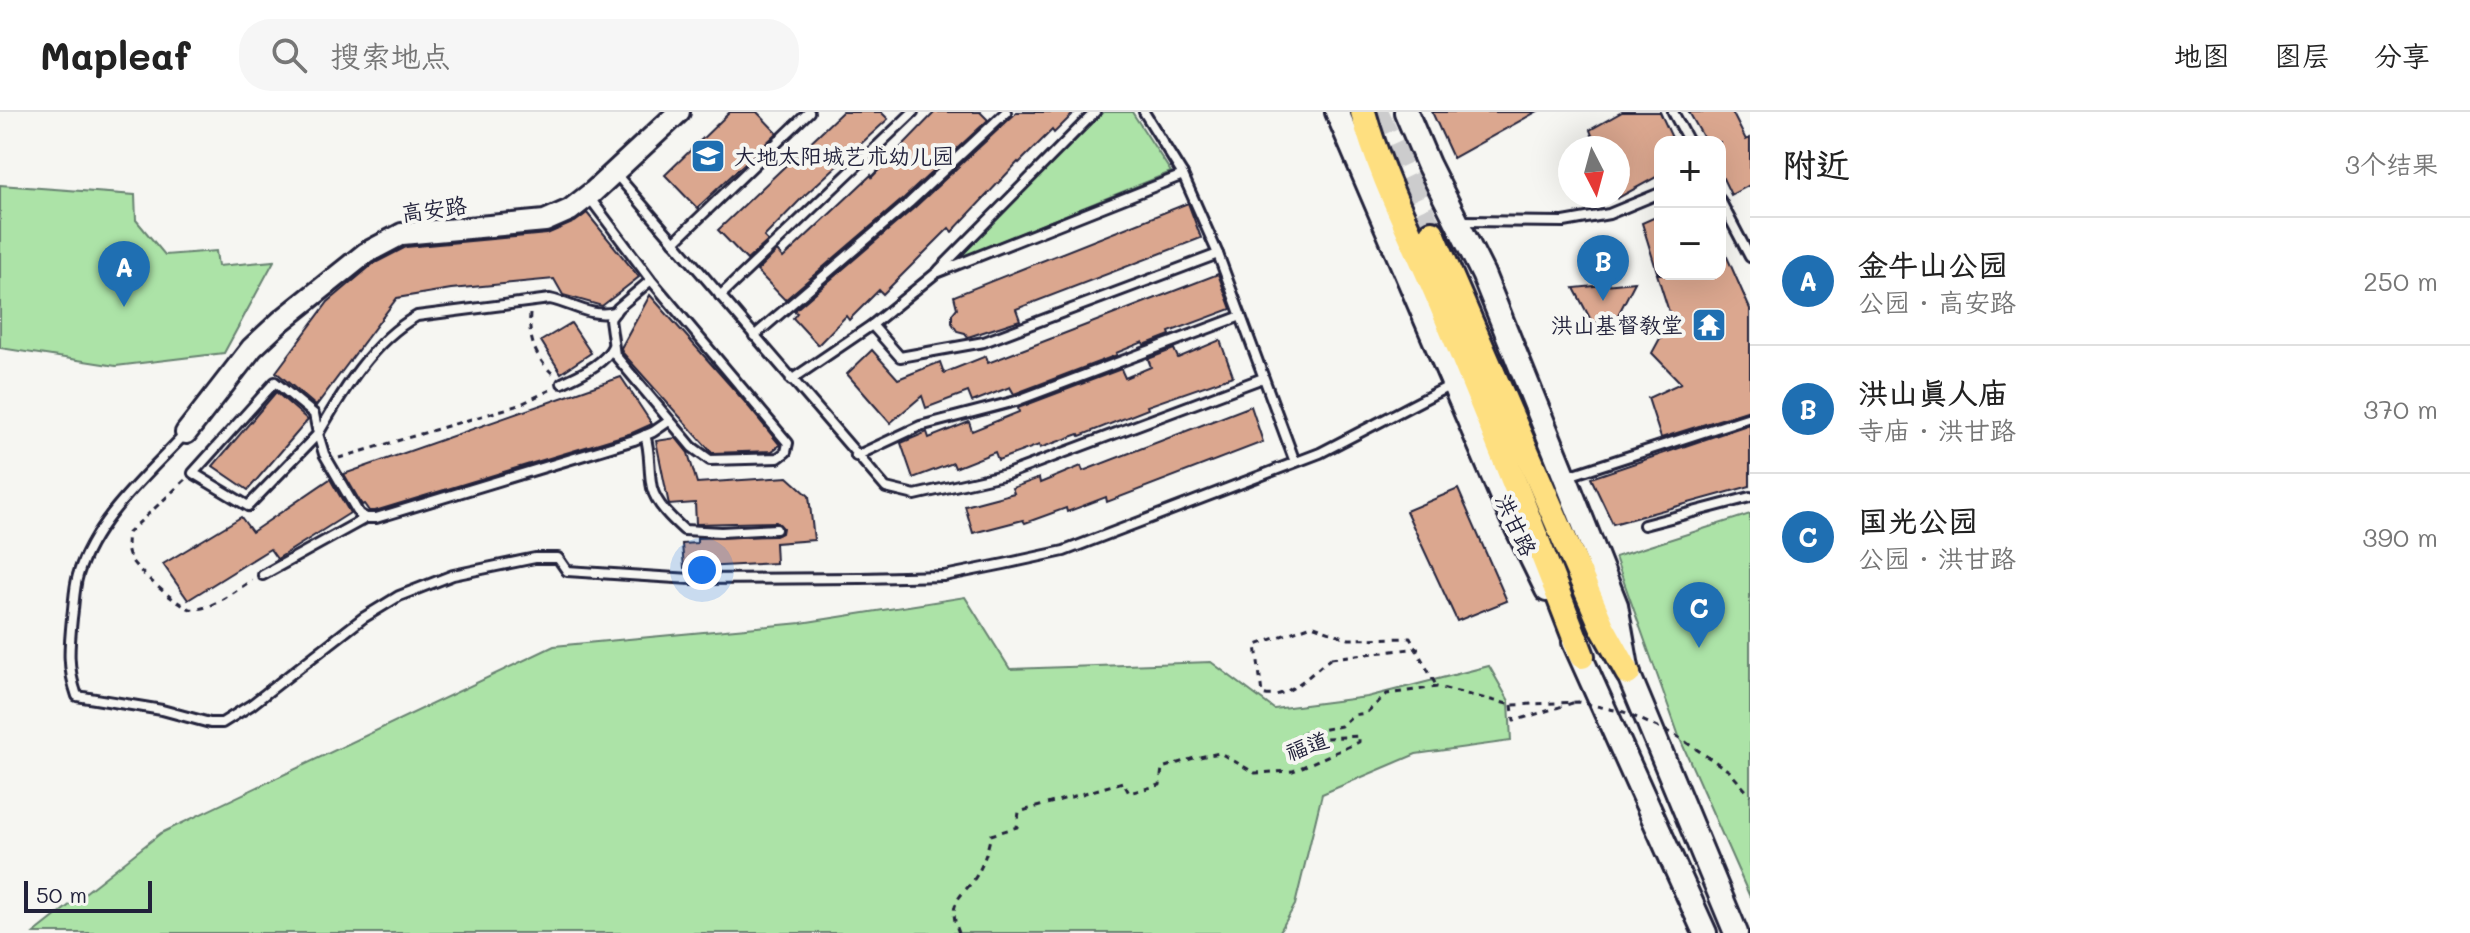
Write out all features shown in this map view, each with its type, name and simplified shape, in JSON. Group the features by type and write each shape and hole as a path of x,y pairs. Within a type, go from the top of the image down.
{"main road":[{"name":"洪甘路","path":"1347,114 1523,543 1582,656 1705,933"},
{"path":"1347,114 1388,183 1413,237 1582,656"},
{"path":"1406,115 1483,274 1616,605 1628,673"},
{"path":"1432,233 1602,626 1628,673 1736,933"}],"street":[{"name":"高安路","path":"186,433 252,348 366,253 402,234 545,221 570,210 679,112"}],"lane":[{"path":"674,242 809,112"},
{"path":"720,296 913,112"},
{"path":"754,336 909,203 1006,112"},
{"path":"791,380 872,325 936,273 1095,112"},
{"path":"1144,112 1183,175 1218,254 1295,462"},
{"path":"1673,112 1686,136"},
{"path":"614,173 886,488 915,495 1007,474 1263,378"},
{"path":"936,273 1183,175"},
{"path":"1458,221 1564,222 1609,214 1654,195"},
{"path":"589,196 651,280 788,443 786,452 778,458 710,460 692,447 615,355 610,319 651,280"},
{"path":"1724,208 1750,257"},
{"path":"872,325 900,357 984,342 1218,254"},
{"path":"366,518 359,514 328,462 318,434 314,414 275,382 193,473 248,506 318,434 351,380 401,325 417,316 550,299 568,303 585,312 601,315 615,312"},
{"path":"856,456 920,426 1016,401 1241,316"},
{"path":"562,383 601,362 614,346"},
{"path":"186,433 112,514 84,558 77,577 69,650 70,673 77,696 222,723 251,705 363,618 399,596 453,575 535,558 558,558 567,571 612,576 691,579 944,576 1064,551 1320,453 1455,382"},
{"path":"1565,477 1750,417"},
{"path":"263,575 366,518 399,512 645,435 669,421"},
{"path":"645,435 651,451 652,489 684,530 721,532 776,529"},
{"path":"1644,525 1750,497"}],"path":[{"path":"328,462 519,405 562,383 543,365 532,343 530,301"},
{"path":"193,473 128,533 127,547 131,561 173,599 189,609 205,607 263,575"},
{"path":"1419,648 1331,658 1286,692 1271,697 1262,694 1256,645 1312,625 1349,639 1410,638 1437,687"},
{"name":"福道","path":"959,933 954,915 959,894 980,870 991,835 1017,827 1019,812 1123,782 1129,793 1160,785 1162,768 1220,753 1255,773 1301,769 1359,742 1359,736 1295,740 1295,735 1341,726 1353,715 1366,713 1387,694 1437,687 1512,705 1578,702 1612,708 1664,730 1704,753 1729,771 1750,795"},
{"path":"1512,705 1514,721 1598,694"}],"green space":[{"path":"1104,112 1132,112 1171,172 950,262"},
{"path":"0,185 135,195 136,220 165,255 216,251 218,266 274,261 224,353 116,366 0,348"},
{"path":"1750,514 1750,897 1680,739 1615,557"},
{"path":"965,597 1010,669 1211,662 1274,709 1367,697 1489,666 1509,701 1511,741 1416,754 1322,794 1295,905 1279,933 34,933 161,833 554,646 801,623"}],"building":[{"name":"大地太阳城艺术幼儿园","path":"730,112 757,112 777,133 697,208 665,175"},
{"path":"842,112 881,112 888,119 804,196 764,237 768,241 747,260 718,230"},
{"path":"935,112 980,112 988,120 904,198 785,300 757,271 777,251 783,258 872,177"},
{"path":"1017,112 1075,112 1018,162 952,232 949,228 883,294 879,290 849,320 846,316 818,345 793,318 797,313 794,311 914,208"},
{"path":"1432,112 1536,112 1453,158"},
{"path":"1622,112 1660,112 1671,136 1654,136 1654,178 1630,191 1630,136 1592,136 1590,130"},
{"path":"1689,112 1732,112 1746,140 1750,138 1750,185 1731,195 1726,185 1726,136 1703,136"},
{"path":"1188,203 1201,238 1016,309 1020,320 968,337 957,331 952,323 952,314 957,308 954,296"},
{"path":"587,213 639,277 602,306 563,295 554,279 451,289 397,298 316,406 276,372 328,302 373,264 406,247 547,234"},
{"path":"1654,218 1654,262 1642,223"},
{"path":"1726,255 1750,309 1750,410 1661,438 1648,398 1681,383 1652,353 1671,318 1659,280 1726,280"},
{"path":"1218,274 1231,309 1014,394 1010,387 972,402 968,392 926,408 922,396 890,423 847,374 872,350 898,379 940,362 944,373 986,356 988,363"},
{"path":"1635,282 1618,315 1593,324 1574,288"},
{"path":"650,295 780,445 772,451 712,453 622,352 621,348"},
{"path":"571,323 591,353 561,373 541,341"},
{"path":"1220,340 1233,376 1147,406 1148,409 1080,436 1040,448 1039,445 998,460 995,452 955,468 953,463 913,478 901,443 927,432 929,438 969,422 972,431 1019,412 1018,408 1121,369 1125,378 1151,367 1148,359 1174,349 1178,358"},
{"path":"621,377 652,424 632,433 375,511 369,511 362,505 344,474"},
{"path":"276,392 308,420 248,490 213,466"},
{"path":"1251,406 1263,442 1107,502 1106,497 1067,512 1066,508 1025,523 1023,520 973,533 965,506 1014,493 1012,488 1039,478 1040,483 1081,466 1083,471"},
{"path":"1750,424 1750,486 1613,524 1591,478"},
{"path":"676,438 688,453 697,483 788,477 809,496 814,540 775,543 776,563 684,568 682,544 697,543 697,538 776,536 782,533 783,528 776,522 696,524 695,503 669,505 656,441"},
{"path":"330,479 350,513 277,559 270,549 188,600 163,564 241,517 252,532"},
{"path":"1458,489 1507,601 1457,621 1406,511"}],"tunnel":[{"path":"1376,112 1432,233"}],"place":[{"name":"大地太阳城艺术幼儿园","path":"708,156"},
{"name":"洪山真人庙","path":"1603,301"},
{"name":"金牛山公园","path":"124,307"},
{"name":"洪山基督教堂","path":"1709,325"},
{"name":"国光公园","path":"1699,648"}]}
